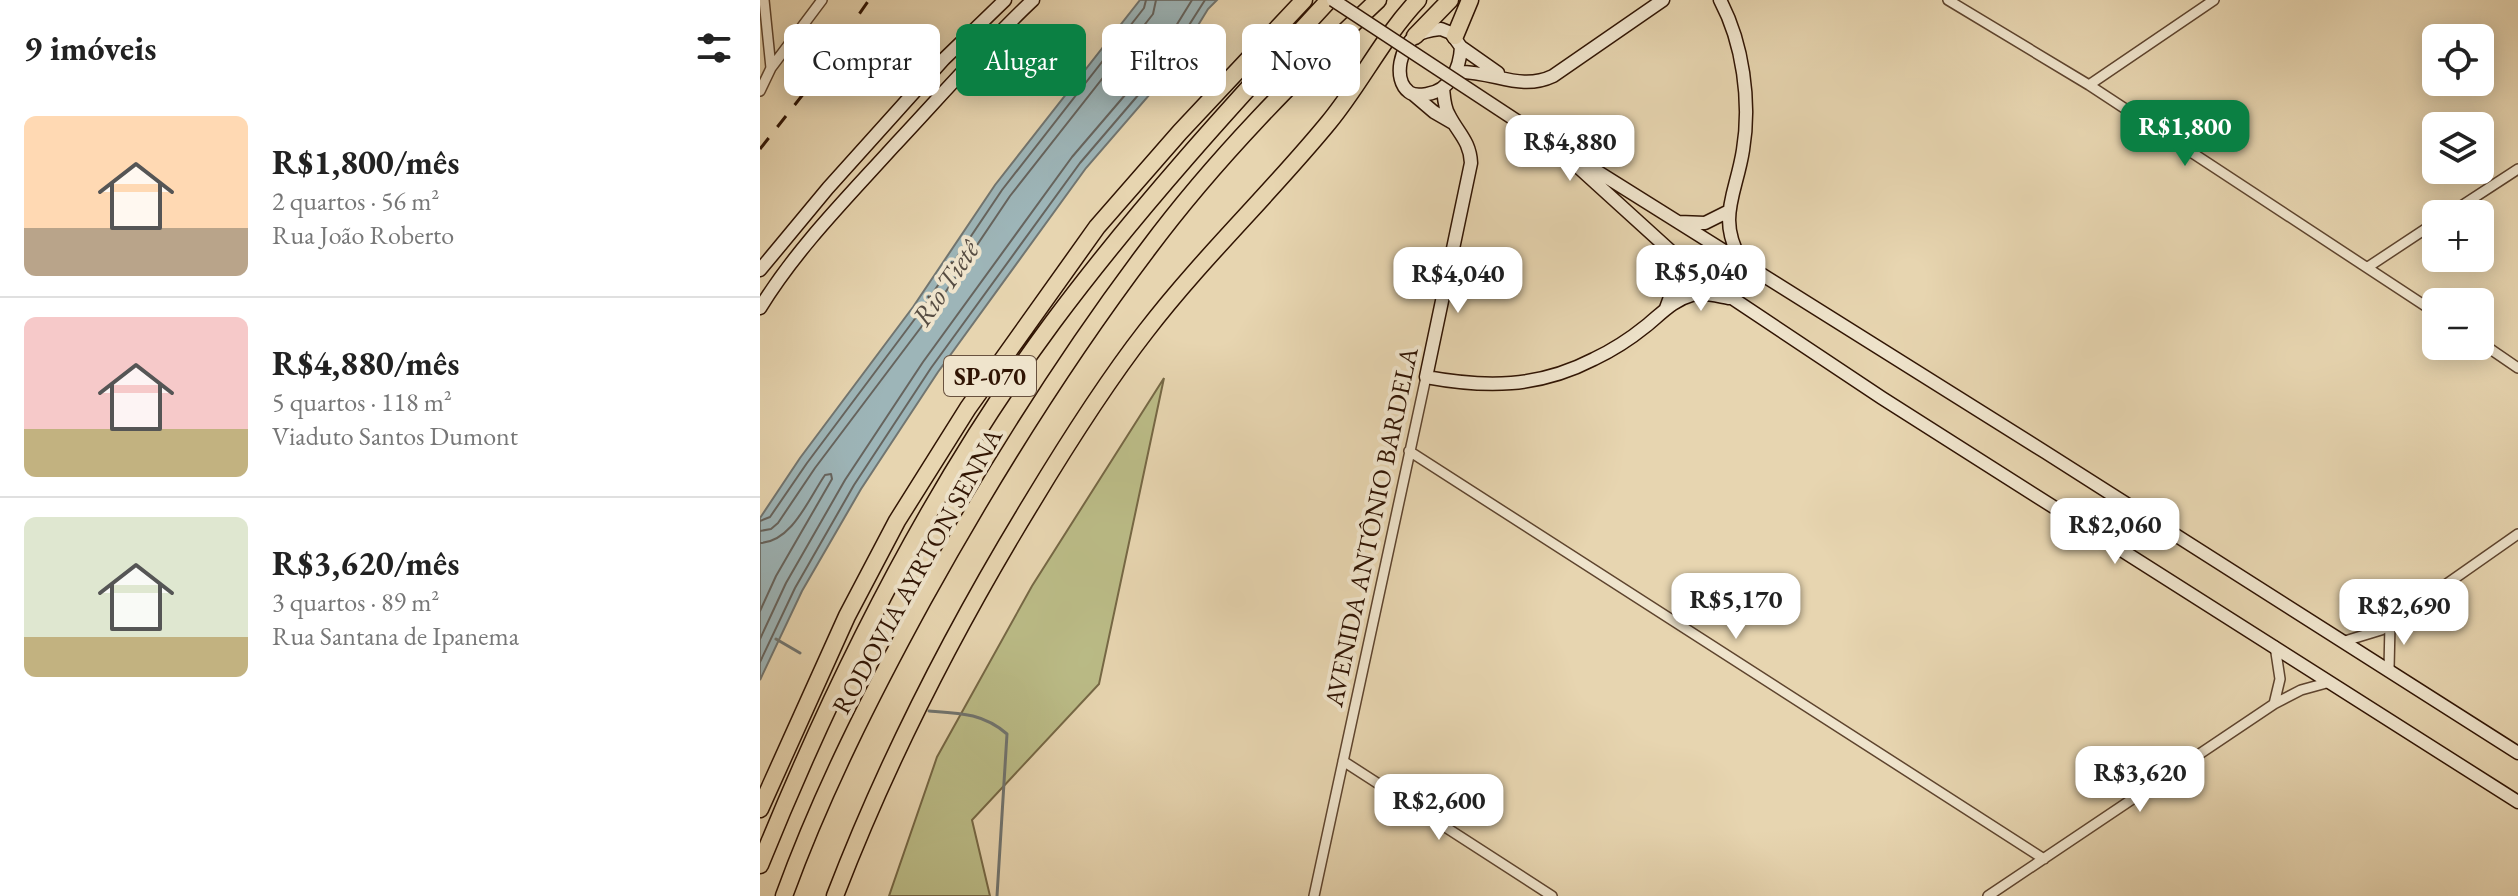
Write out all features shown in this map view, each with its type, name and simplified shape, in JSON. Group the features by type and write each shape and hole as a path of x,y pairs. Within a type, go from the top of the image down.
{"highway":[{"name":"RODOVIA AYRTON SENNA","path":"760,809 847,616 897,521 968,408 1097,227 1180,132 1304,0"},
{"name":"RODOVIA AYRTON SENNA","path":"760,865 800,767 872,618 952,474 1051,325 1125,227 1331,0"},
{"name":"RODOVIA AYRTON SENNA","path":"784,896 864,714 899,645 962,529 1027,423 1149,248 1216,167 1378,0"},
{"path":"835,896 861,828 931,679 1062,453 1144,333 1197,267 1331,120 1418,0"},
{"path":"1415,36 1450,0"},
{"path":"1458,42 1470,0"},
{"path":"782,757 802,740 856,628 872,618"},
{"path":"794,896 810,834"}],"main road":[{"path":"760,270 828,188 944,59 1005,0"},
{"path":"760,308 798,252 827,219 1033,0"},
{"path":"1331,0 1550,143 2345,641 2518,753"},
{"path":"1455,72 1504,77 1522,84 1546,79 1663,0"},
{"path":"1720,0 1736,43 1745,98 1743,150 1729,211 1730,240 1744,265"},
{"path":"1455,124 1434,112 1403,85 1400,70 1404,51 1415,36 1441,29 1504,77"},
{"path":"1414,95 1433,93 1443,88 1455,72 1458,42"},
{"name":"AVENIDA ANTÔNIO BARDELA","path":"1426,377 1470,175 1470,151 1464,135 1447,112 1443,88"},
{"path":"1550,143 1613,196 1675,255 1732,298 1882,398 2518,802"},
{"path":"1673,220 1705,223 1729,211"},
{"path":"1666,308 1677,278 1675,255"},
{"path":"1426,377 1491,386 1538,380 1606,353 1666,308 1696,294 1732,298"}],"street":[{"path":"764,0 771,68"},
{"path":"760,91 771,68 822,0"},
{"path":"1948,0 2089,85 2422,304"},
{"path":"2089,85 2214,0"},
{"path":"2470,200 2518,169"},
{"path":"2368,267 2422,231"},
{"path":"2494,352 2518,368"},
{"name":"AVENIDA ANTÔNIO BARDELA","path":"1314,896 1426,377"},
{"path":"1409,451 2044,859"},
{"path":"2345,641 2390,624 2518,534"},
{"path":"2389,669 2387,645 2390,624"},
{"path":"2274,704 2280,679 2275,646"},
{"path":"1988,896 2274,704 2301,690 2330,682"},
{"path":"1343,761 1552,896"}],"green space":[{"path":"1164,378 1099,684 972,820 990,896 889,896 937,757 1032,586"}],"water":[{"name":"Rio Tietê","path":"1140,0 1217,0 1199,24 1121,24"},
{"name":"Rio Tietê","path":"1102,48 1102,96 1148,96 1086,168 938,372 861,489 802,591 760,680 760,518 800,458 913,307 995,185 1065,96 1086,96 1086,69"}],"waterway":[{"path":"776,639 800,653"},
{"path":"929,711 980,718 1007,734 997,896"}],"railway":[{"path":"760,149 808,88 869,0"}]}
